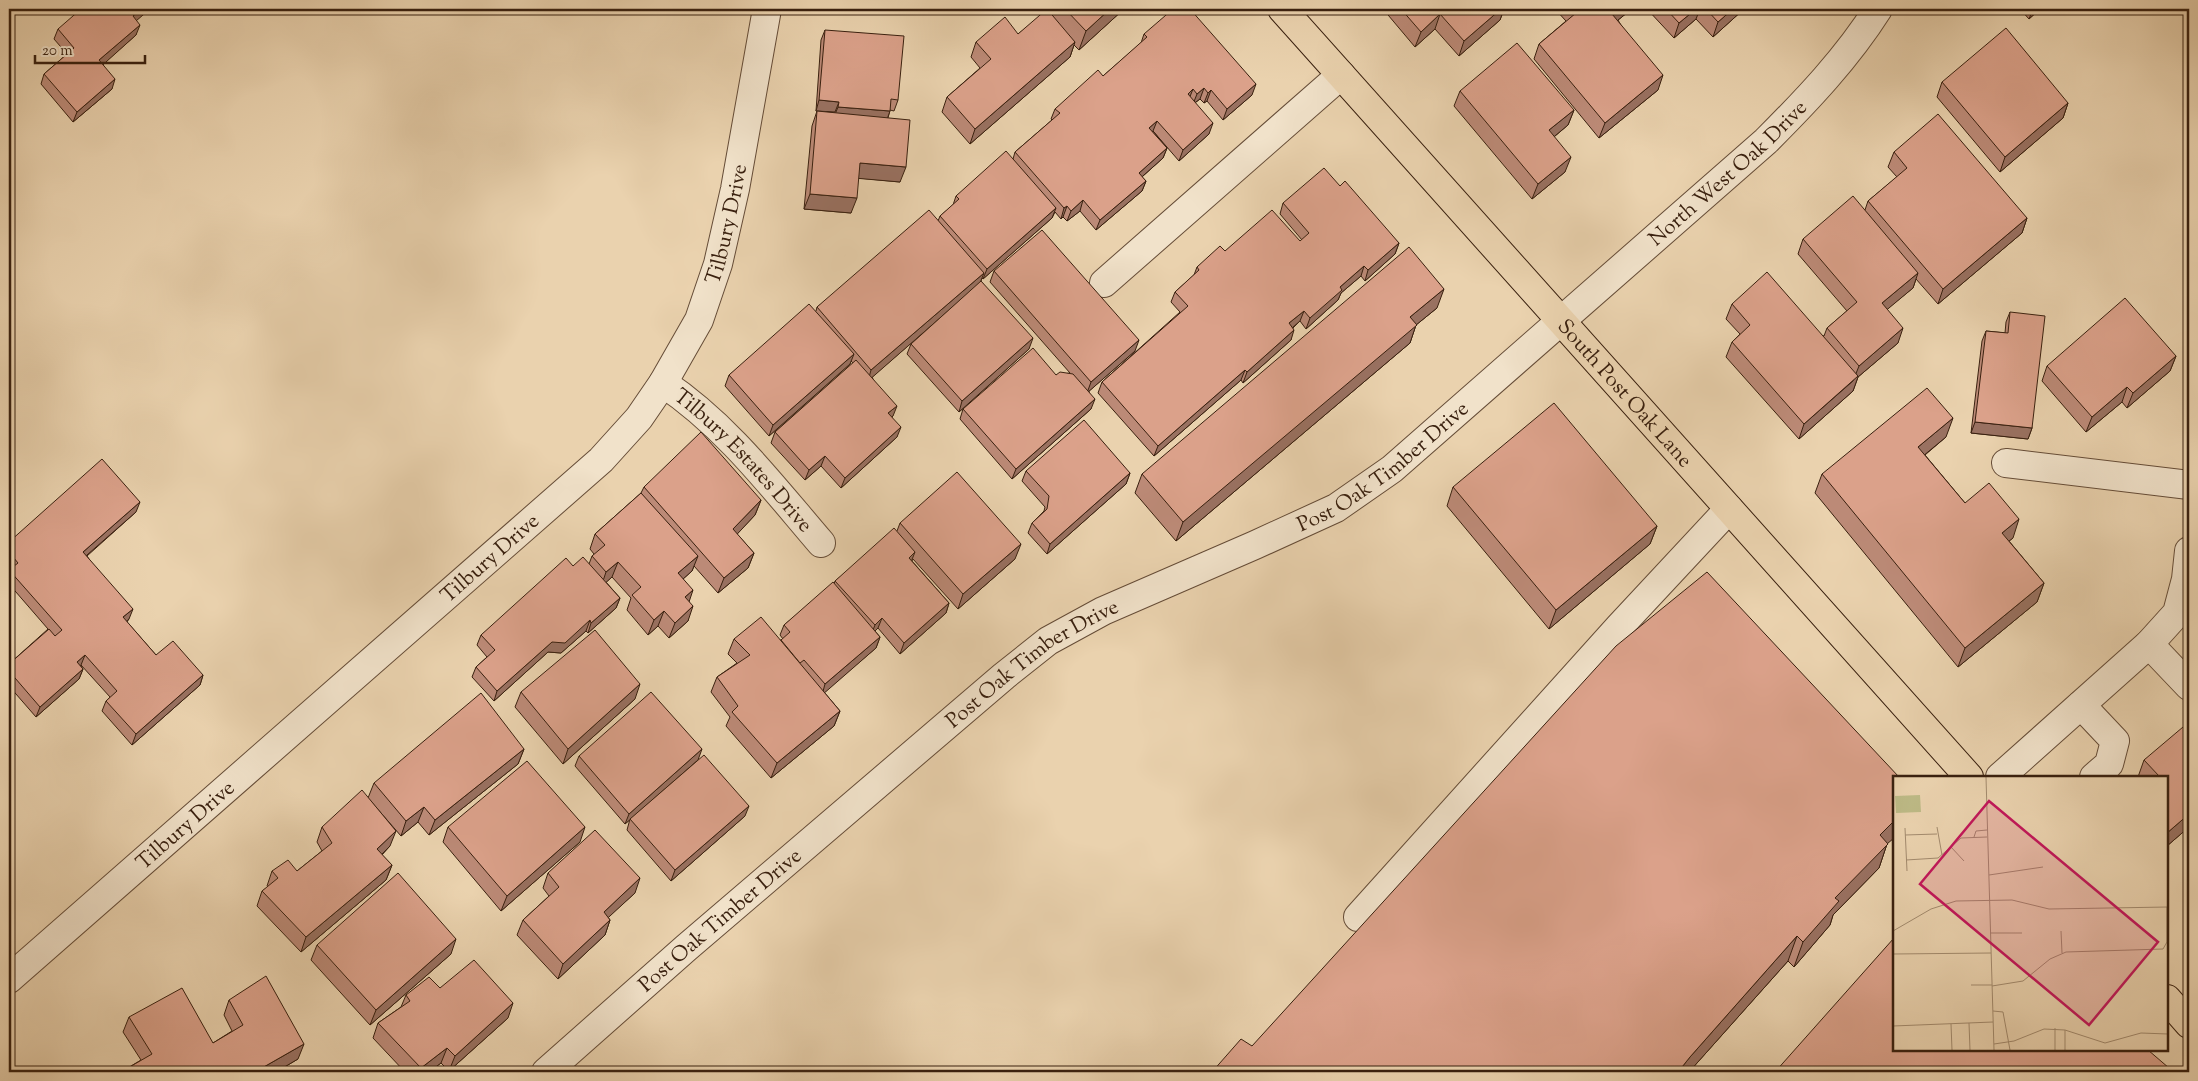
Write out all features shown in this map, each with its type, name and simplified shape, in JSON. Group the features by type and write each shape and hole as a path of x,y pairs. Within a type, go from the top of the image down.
{"main road":[{"name":"South Post Oak Lane","path":"1282,9 1968,776"},
{"path":"2168,1000 2189,1024"}],"street":[{"name":"Tilbury Drive","path":"9,979 601,460 639,418 663,383 699,320 718,264 735,189 767,9"},
{"name":"North West Oak Drive","path":"1560,320 1766,141 1808,99 1841,62 1878,9"},
{"path":"1104,284 1341,75"},
{"name":"Post Oak Timber Drive","path":"546,1072 686,948 1004,676 1048,641 1103,611 1255,546 1336,508 1392,469 1560,320"},
{"name":"Tilbury Estates Drive","path":"663,383 690,401 716,425 820,543"},
{"path":"2006,463 2189,485"},
{"path":"1358,917 1619,627 1729,509"},
{"path":"2001,776 2149,644 2177,613 2186,579 2189,551"},
{"path":"2149,644 2189,686"},
{"path":"2081,705 2115,741 2108,764 2095,776"}],"building":[{"path":"81,9 141,9 133,16 140,25 99,60 115,79 77,112 44,74 74,48 58,29"},
{"path":"1047,9 1075,42 975,129 947,97 991,59 976,42 1005,17 1018,34"},
{"path":"1065,9 1110,9 1086,31"},
{"path":"1173,9 1190,9 1256,84 1227,109 1211,90 1208,93 1204,88 1197,94 1193,89 1188,94 1213,123 1183,150 1157,121 1149,128 1167,148 1139,173 1146,181 1100,220 1083,200 1071,211 1067,206 1064,208 1015,152 1060,113 1055,109 1098,70 1103,76 1147,37 1144,34"},
{"path":"1401,9 1501,9 1464,41 1440,14 1421,32"},
{"path":"1573,9 1619,9 1612,14 1663,75 1605,123 1539,44 1576,13"},
{"path":"1666,9 1696,9 1679,23"},
{"path":"1706,9 1733,9 1718,22"},
{"path":"2026,9 2036,9 2031,14"},
{"path":"2006,28 2068,103 2005,157 1942,82"},
{"path":"825,30 904,36 898,100 891,99 890,111 838,107 839,102 819,100"},
{"path":"1517,43 1574,110 1549,130 1571,157 1538,184 1460,91"},
{"path":"817,111 910,120 906,167 860,163 857,198 810,194"},
{"path":"1938,114 2027,218 1943,289 1868,201 1907,168 1894,152"},
{"path":"1006,151 1056,208 987,269 940,216 959,199 956,196"},
{"path":"1324,168 1340,186 1345,181 1399,243 1368,270 1364,266 1340,287 1342,290 1310,318 1304,311 1289,323 1294,330 1158,446 1102,382 1188,306 1175,292 1199,270 1197,267 1220,246 1225,251 1272,210 1300,241 1309,233 1283,203"},
{"path":"1853,196 1918,273 1882,303 1903,328 1859,366 1827,328 1857,302 1803,239"},
{"path":"929,210 984,273 871,370 817,307"},
{"path":"1042,230 1139,340 1091,382 994,271"},
{"path":"1409,247 1444,289 1410,317 1417,325 1183,522 1142,474"},
{"path":"1767,272 1858,376 1804,424 1732,342 1750,325 1732,304"},
{"path":"981,281 1033,338 962,401 911,344"},
{"path":"2125,298 2176,356 2133,393 2127,387 2092,417 2047,366"},
{"path":"809,304 854,354 773,425 729,375"},
{"path":"2010,312 2045,316 2032,428 1975,422 1986,331 2008,333"},
{"path":"1033,348 1056,375 1060,372 1073,374 1095,399 1016,469 963,409"},
{"path":"856,360 897,406 888,413 901,427 845,478 825,456 809,470 775,432"},
{"path":"1927,388 1953,418 1918,447 1965,503 1989,483 2019,519 2002,533 2044,583 1965,648 1822,474"},
{"path":"1554,403 1657,526 1556,610 1453,487"},
{"path":"1084,420 1130,473 1050,544 1032,523 1047,509 1049,496 1026,471"},
{"path":"701,432 761,500 733,529 754,553 724,578 644,487"},
{"path":"102,459 140,502 83,552 133,609 123,617 156,655 173,641 203,675 136,734 106,701 117,691 85,655 77,662 83,669 40,707 9,671 9,664 49,629 55,636 62,630 9,570 18,563 9,552 9,542"},
{"path":"957,472 1021,544 963,594 900,523"},
{"path":"641,493 698,556 678,573 693,590 685,597 693,606 675,623 664,611 654,620 632,595 641,587 618,562 606,572 592,556 605,545 595,534"},
{"path":"894,528 915,552 909,558 949,603 904,643 882,618 875,625 835,581"},
{"path":"583,557 620,598 591,623 590,620 565,643 552,642 497,691 476,667 495,650 481,635 566,558 573,566"},
{"path":"1707,572 1898,776 1893,776 1893,822 1880,835 1888,844 1835,898 1839,901 1803,942 1797,936 1678,1072 1212,1072 1241,1039 1252,1046 1616,646"},
{"path":"833,582 880,637 825,684 804,660 800,663 781,640 790,632 784,625"},
{"path":"761,617 840,711 777,763 732,712 738,706 717,677 750,655 734,639"},
{"path":"595,630 640,684 568,749 521,692"},
{"path":"651,692 702,749 629,814 579,756"},
{"path":"481,693 524,749 435,820 424,807 406,821 374,783"},
{"path":"2183,727 2189,734 2189,814 2168,832 2168,776 2159,776 2144,760"},
{"path":"704,755 749,806 675,870 630,819"},
{"path":"527,761 585,827 507,896 448,827"},
{"path":"362,790 396,831 377,849 392,865 306,937 262,891 278,878 272,871 288,860 297,871 332,843 322,827"},
{"path":"595,830 640,878 604,912 610,920 563,964 523,920 559,887 548,873"},
{"path":"398,873 456,939 376,1010 317,945"},
{"path":"1893,939 1893,1051 2149,1051 2169,1068 2165,1072 1775,1072"},
{"path":"474,960 513,1003 455,1056 447,1048 421,1068 378,1023 410,1001 406,995 429,977 440,988"},
{"path":"266,976 304,1044 255,1072 121,1072 152,1054 129,1017 182,988 213,1043 243,1025 229,1000"}]}
